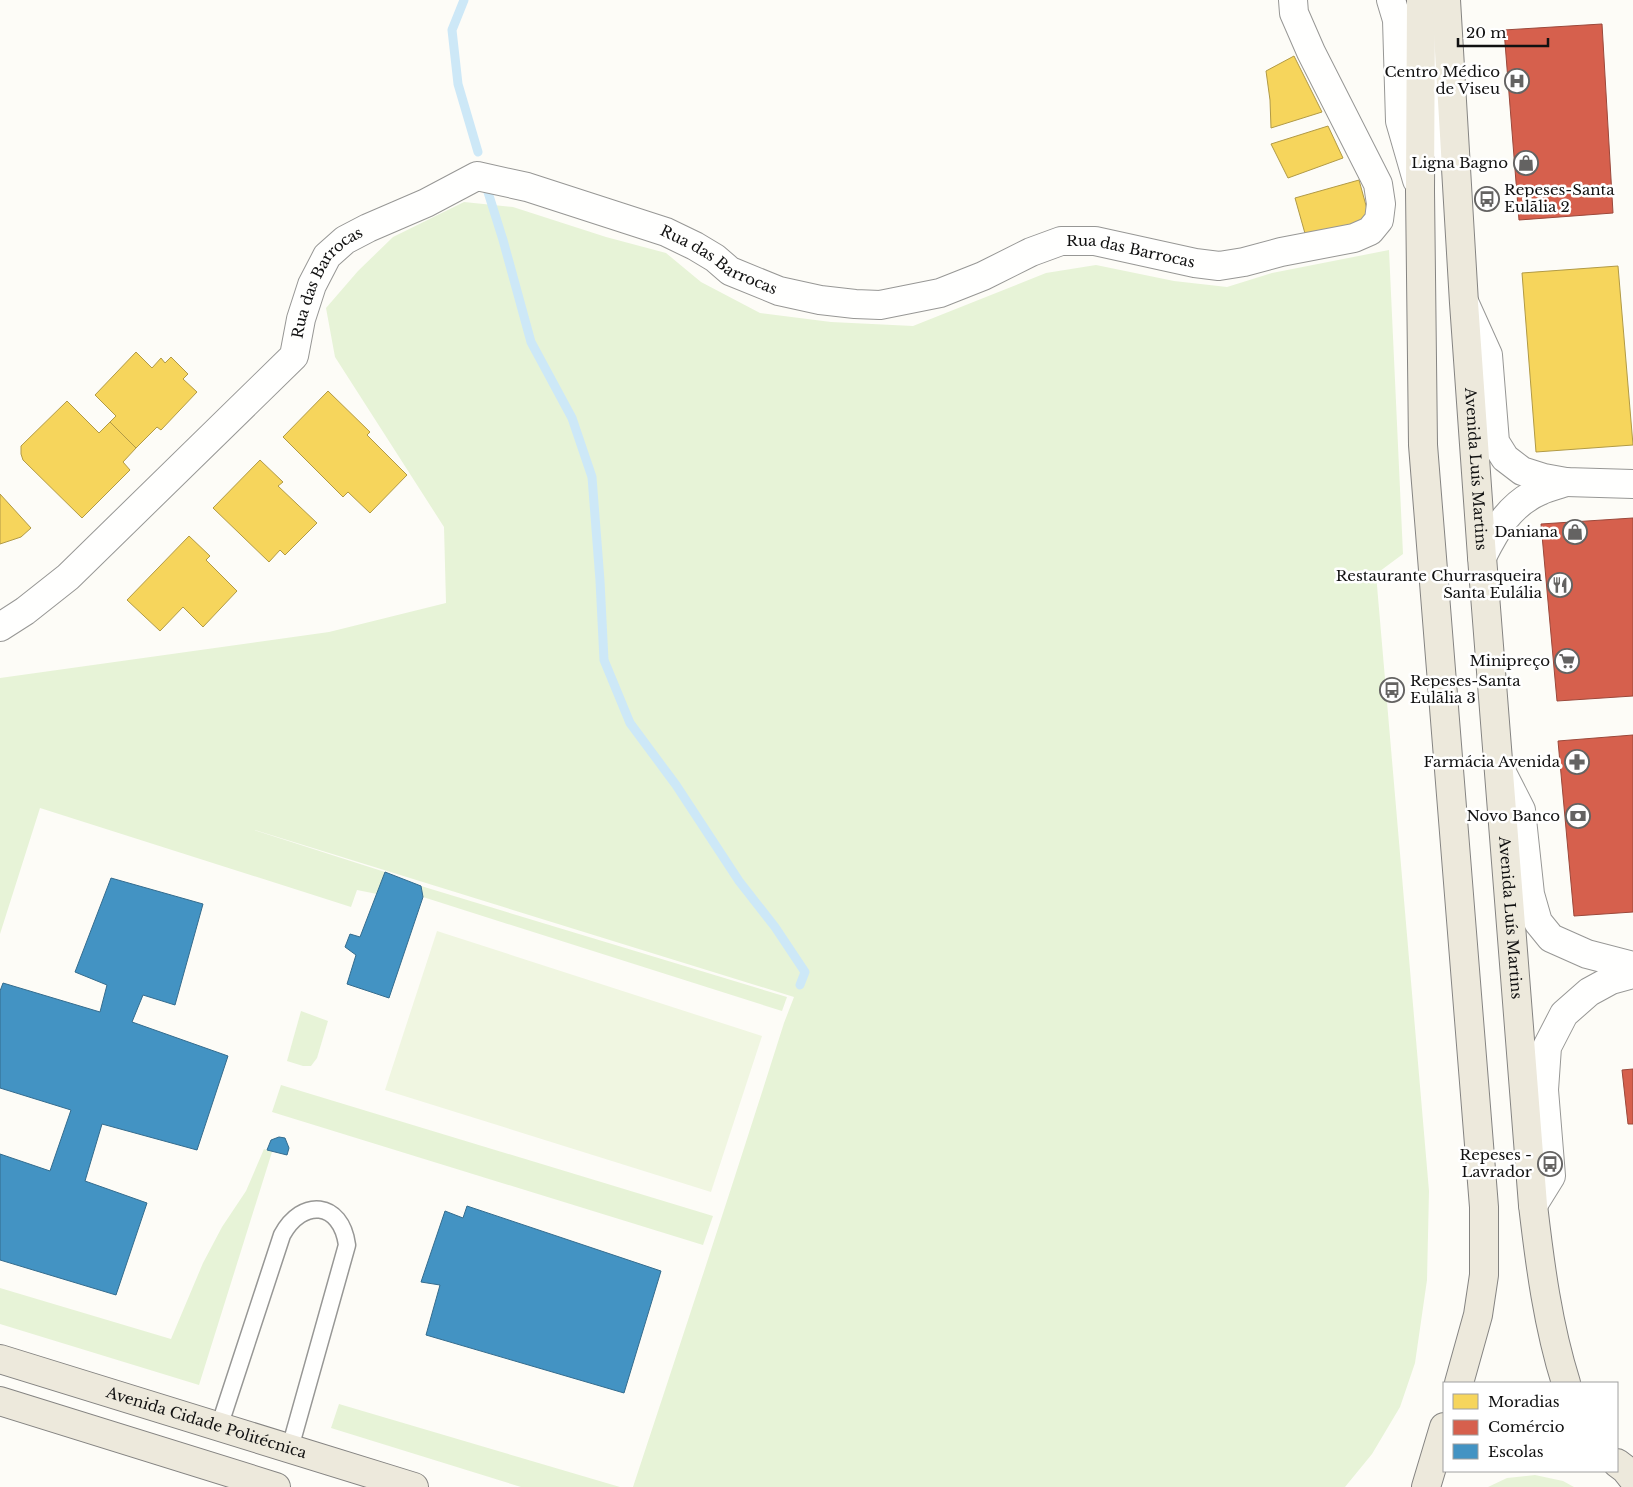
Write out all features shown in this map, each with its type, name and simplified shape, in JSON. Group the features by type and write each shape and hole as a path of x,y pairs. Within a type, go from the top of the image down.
{"main road":[{"path":"1421,0 1420,192 1424,445 1484,1207 1484,1275 1478,1315 1459,1382"},
{"name":"Avenida Luís Martins","path":"1446,0 1464,303 1482,557 1533,1205 1544,1286 1566,1382"},
{"name":"Avenida Cidade Politécnica","path":"0,1359 414,1487"},
{"path":"0,1401 276,1487"},
{"path":"1428,1487 1443,1431"},
{"path":"1428,1487 1444,1472"}],"street":[{"name":"Rua das Barrocas","path":"0,627 25,611 68,578 294,356 303,310 312,285 328,256 345,240 426,203 477,176 527,187 666,232 715,258 730,271 779,291 820,300 855,304 880,305 940,293 983,276 1031,252 1061,241 1095,241 1179,260 1219,266 1354,238 1370,231 1379,220 1381,204 1378,184 1311,52 1294,13 1293,0"},
{"path":"1391,0 1397,20 1400,121 1420,192"},
{"path":"1432,0 1436,109 1457,186"},
{"path":"1464,303 1488,355 1495,442 1505,458 1522,471 1544,478 1566,482 1633,484"},
{"path":"1482,557 1496,530 1516,506 1540,491 1566,482"},
{"path":"1498,764 1521,810 1530,894 1538,922 1551,938 1587,954 1633,966"},
{"path":"1533,1205 1550,1176 1544,1090 1547,1047 1564,1014 1589,992 1611,980 1633,974"}],"lane":[{"path":"219,1427 282,1235 286,1227 293,1220 306,1211 319,1209 332,1214 341,1223 346,1234 347,1245 290,1448"}],"green space":[{"path":"464,202 513,207 606,237 666,253 701,282 760,313 831,322 913,326 1046,273 1096,265 1174,281 1227,287 1272,273 1389,250 1403,554 1376,574 1429,1191 1427,1280 1415,1363 1400,1407 1372,1454 1345,1487 633,1487 794,997 245,827 385,872 377,894 357,890 351,907 40,808 0,934 0,678 329,632 446,603 444,527 335,357 326,308 358,271 393,237"},
{"path":"421,886 787,997 782,1011 423,897"},
{"path":"437,931 762,1036 711,1192 385,1090"},
{"path":"301,1011 328,1021 317,1058 311,1066 303,1066 287,1061"},
{"path":"281,1085 713,1216 703,1245 272,1112"},
{"path":"264,1149 272,1152 199,1385 0,1324 0,1288 171,1339 203,1263 222,1227 246,1191"},
{"path":"339,1404 620,1487 521,1487 331,1428"},
{"path":"1535,1475 1563,1481 1574,1487 1488,1487 1507,1478"}],"building: Moradias":[{"path":"1294,56 1322,112 1271,128 1266,71"},
{"path":"1328,126 1343,158 1288,178 1271,144"},
{"path":"1359,180 1370,220 1306,237 1295,198"},
{"path":"1618,266 1633,445 1536,452 1522,273"},
{"path":"136,352 152,368 161,358 165,363 171,357 188,374 183,379 197,392 161,430 157,427 136,448 110,422 116,416 95,395"},
{"path":"328,391 370,432 367,435 407,475 370,513 348,492 343,497 283,437"},
{"path":"67,401 99,433 110,422 136,448 123,462 130,470 82,518 23,460 21,454 21,446"},
{"path":"260,460 283,482 278,486 317,523 285,555 280,550 269,562 213,508"},
{"path":"0,494 31,528 21,537 0,544"},
{"path":"189,536 210,556 206,560 237,591 203,627 183,607 160,631 127,600"}],"building: Comércio":[{"path":"1602,24 1613,213 1519,220 1504,30"},
{"path":"1633,518 1633,696 1557,701 1541,524"},
{"path":"1633,735 1633,912 1574,916 1558,741"},
{"path":"1633,1069 1633,1124 1628,1124 1622,1070"}],"building: Escolas":[{"path":"385,872 421,886 423,897 389,998 347,984 356,955 345,947 350,934 360,937"},
{"path":"111,878 203,904 175,1005 143,995 132,1022 228,1056 197,1150 102,1124 85,1181 147,1203 116,1295 0,1260 0,1154 50,1171 71,1110 0,1088 0,991 3,983 100,1012 107,985 75,972"},
{"path":"279,1137 285,1138 289,1148 287,1155 267,1150 271,1140"},
{"path":"467,1206 661,1271 624,1393 426,1335 440,1285 421,1282 445,1211 463,1218"}],"waterway":[{"path":"464,0 452,30 458,84 478,152"},
{"path":"487,189 531,342 572,418 592,477 604,660 630,723 676,785 739,881 775,927 805,972 800,985"}],"place":[{"name":"Centro Médico de Viseu","path":"1517,81"},
{"name":"Ligna Bagno","path":"1526,163"},
{"name":"Repeses-Santa Eulãlia 2","path":"1487,199"},
{"name":"Daniana","path":"1575,532"},
{"name":"Restaurante Churrasqueira Santa Eulália","path":"1560,585"},
{"name":"Minipreço","path":"1567,661"},
{"name":"Repeses-Santa Eulãlia 3","path":"1392,690"},
{"name":"Farmácia Avenida","path":"1577,762"},
{"name":"Novo Banco","path":"1578,816"},
{"name":"Repeses - Lavrador","path":"1550,1164"}]}
